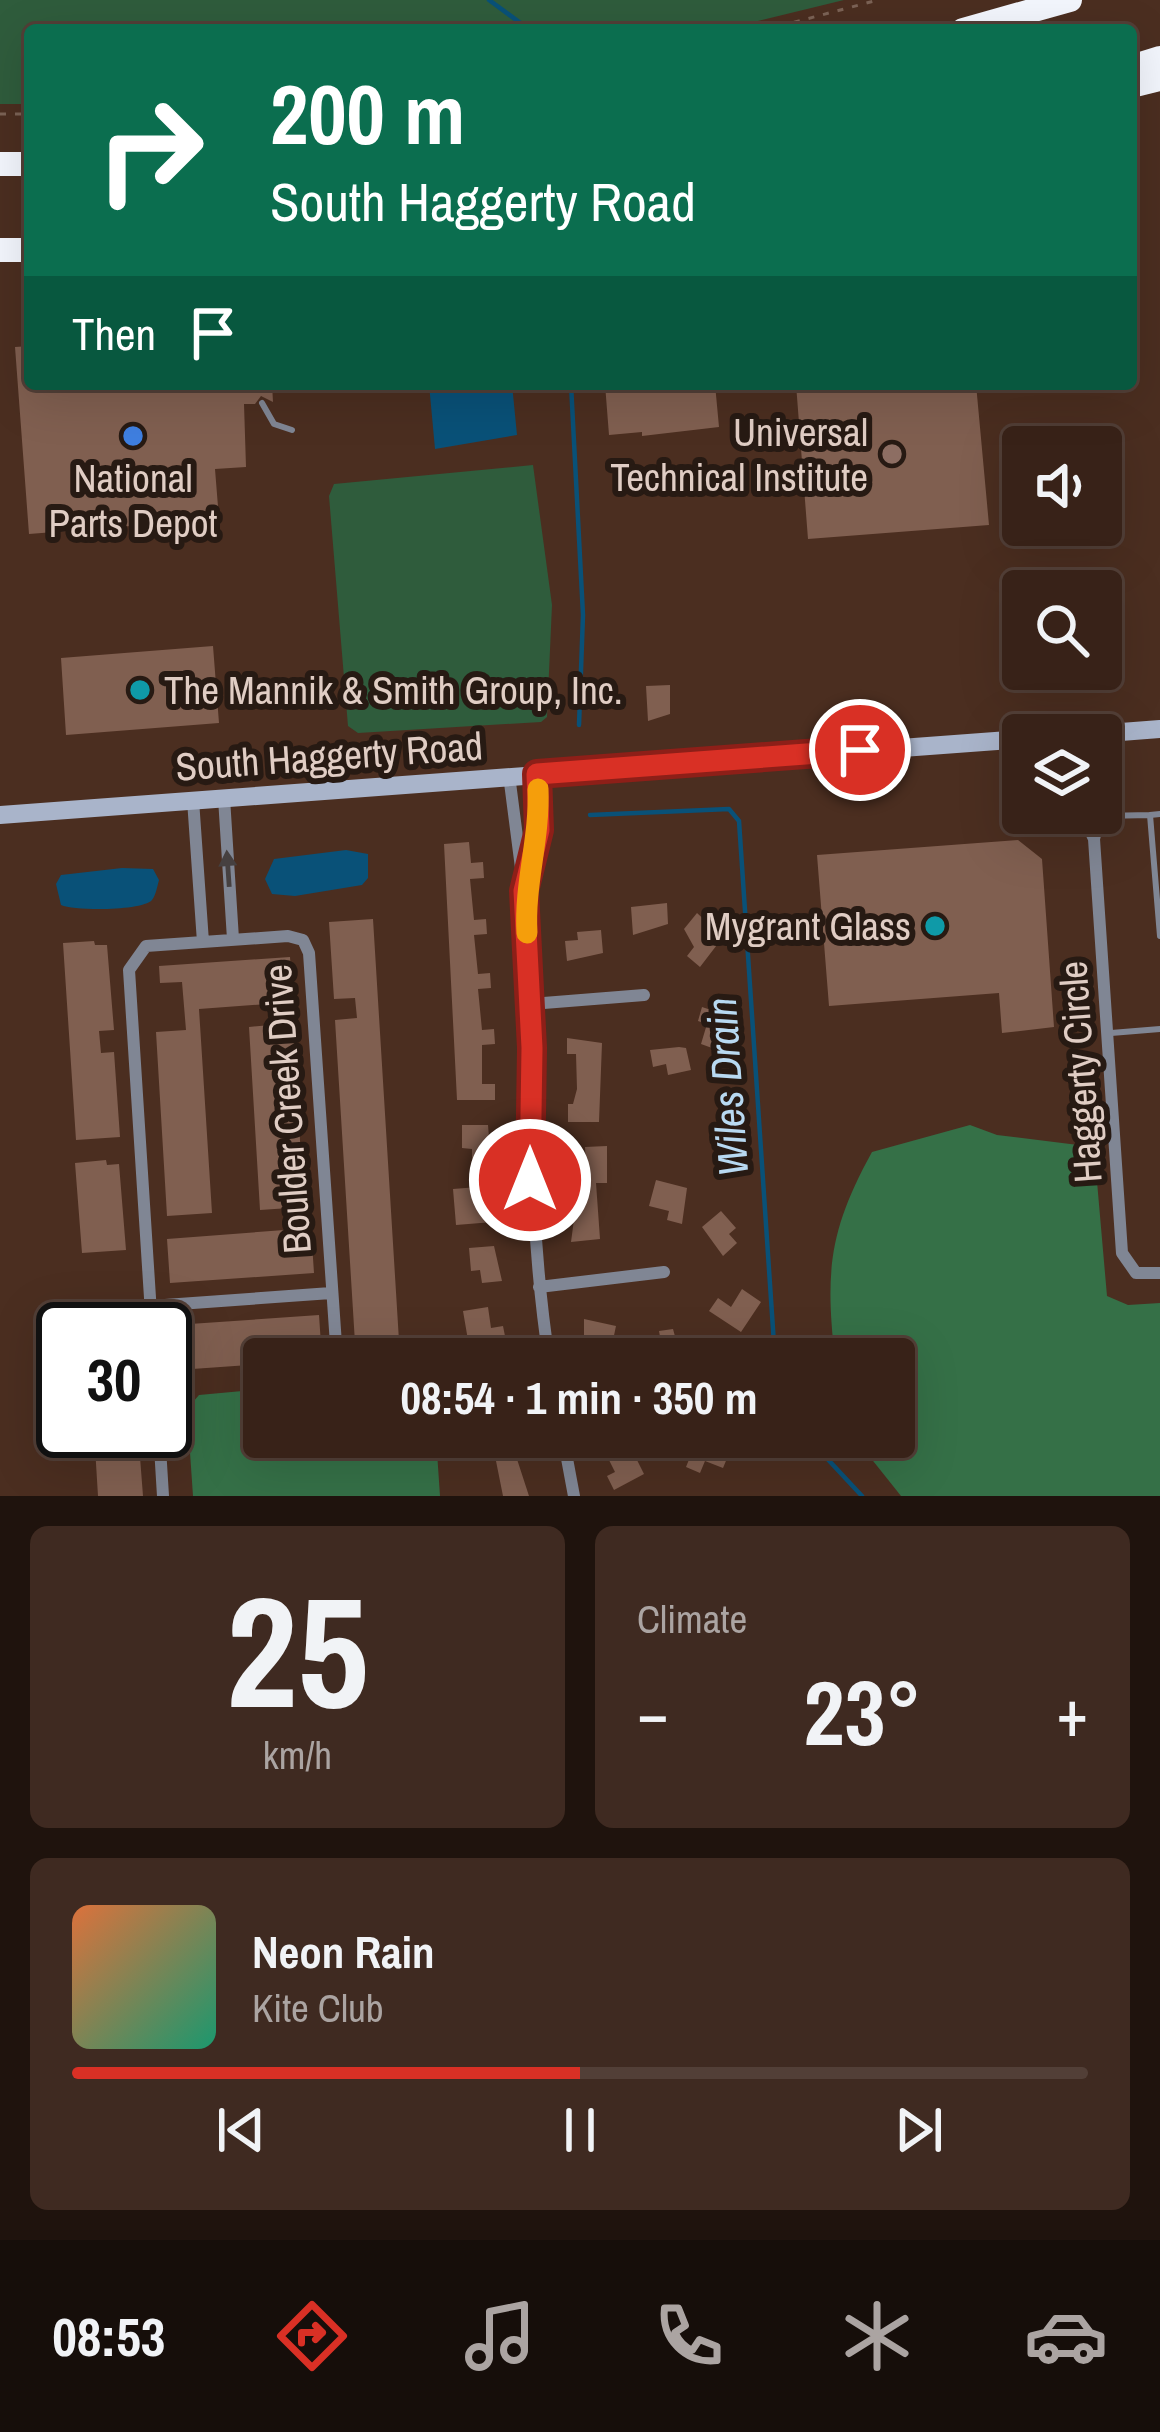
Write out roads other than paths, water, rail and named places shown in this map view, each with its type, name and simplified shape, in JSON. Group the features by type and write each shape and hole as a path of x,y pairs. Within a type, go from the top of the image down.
{"highway":[{"path":"984,24 1070,0"}],"main road":[{"path":"1122,733 1160,729"},
{"name":"South Haggerty Road","path":"0,814 1002,741"}],"street":[{"path":"524,891 539,830 537,774"},
{"path":"509,775 524,891 531,1004 530,1180 546,1338"},
{"path":"224,797 233,940"},
{"path":"194,800 210,941"},
{"name":"Haggerty Circle","path":"1092,834 1094,838"},
{"name":"Haggerty Circle","path":"1095,834 1122,1253 1136,1273 1160,1274"},
{"name":"Boulder Creek Drive","path":"151,1302 129,970 146,946 288,936 302,940 309,953 335,1338"},
{"path":"531,1004 644,994"},
{"path":"539,1287 664,1272"},
{"path":"192,1303 331,1292"},
{"path":"161,1458 163,1496"},
{"path":"567,1458 574,1496"}],"lane":[{"path":"262,404 274,424 292,430"},
{"path":"1122,815 1155,814 1160,936"},
{"path":"1107,1033 1160,1029"}],"water":[{"path":"430,390 513,390 517,435 435,449"},
{"path":"346,850 368,854 368,878 362,885 295,896 272,894 265,879 274,859"},
{"path":"153,869 159,880 152,900 108,909 61,905 56,884 61,875"}],"waterway":[{"name":"Wiles Drain","path":"489,0 522,24"},
{"name":"Wiles Drain","path":"571,390 583,615 579,725"},
{"name":"Wiles Drain","path":"590,815 729,809 739,821 774,1338"},
{"name":"Wiles Drain","path":"827,1458 862,1496"}],"place":[{"name":"National Parts Depot","path":"133,436"},
{"name":"Universal Technical Institute","path":"892,454"},
{"name":"The Mannik & Smith Group, Inc.","path":"140,690"},
{"name":"Mygrant Glass","path":"935,926"}]}
